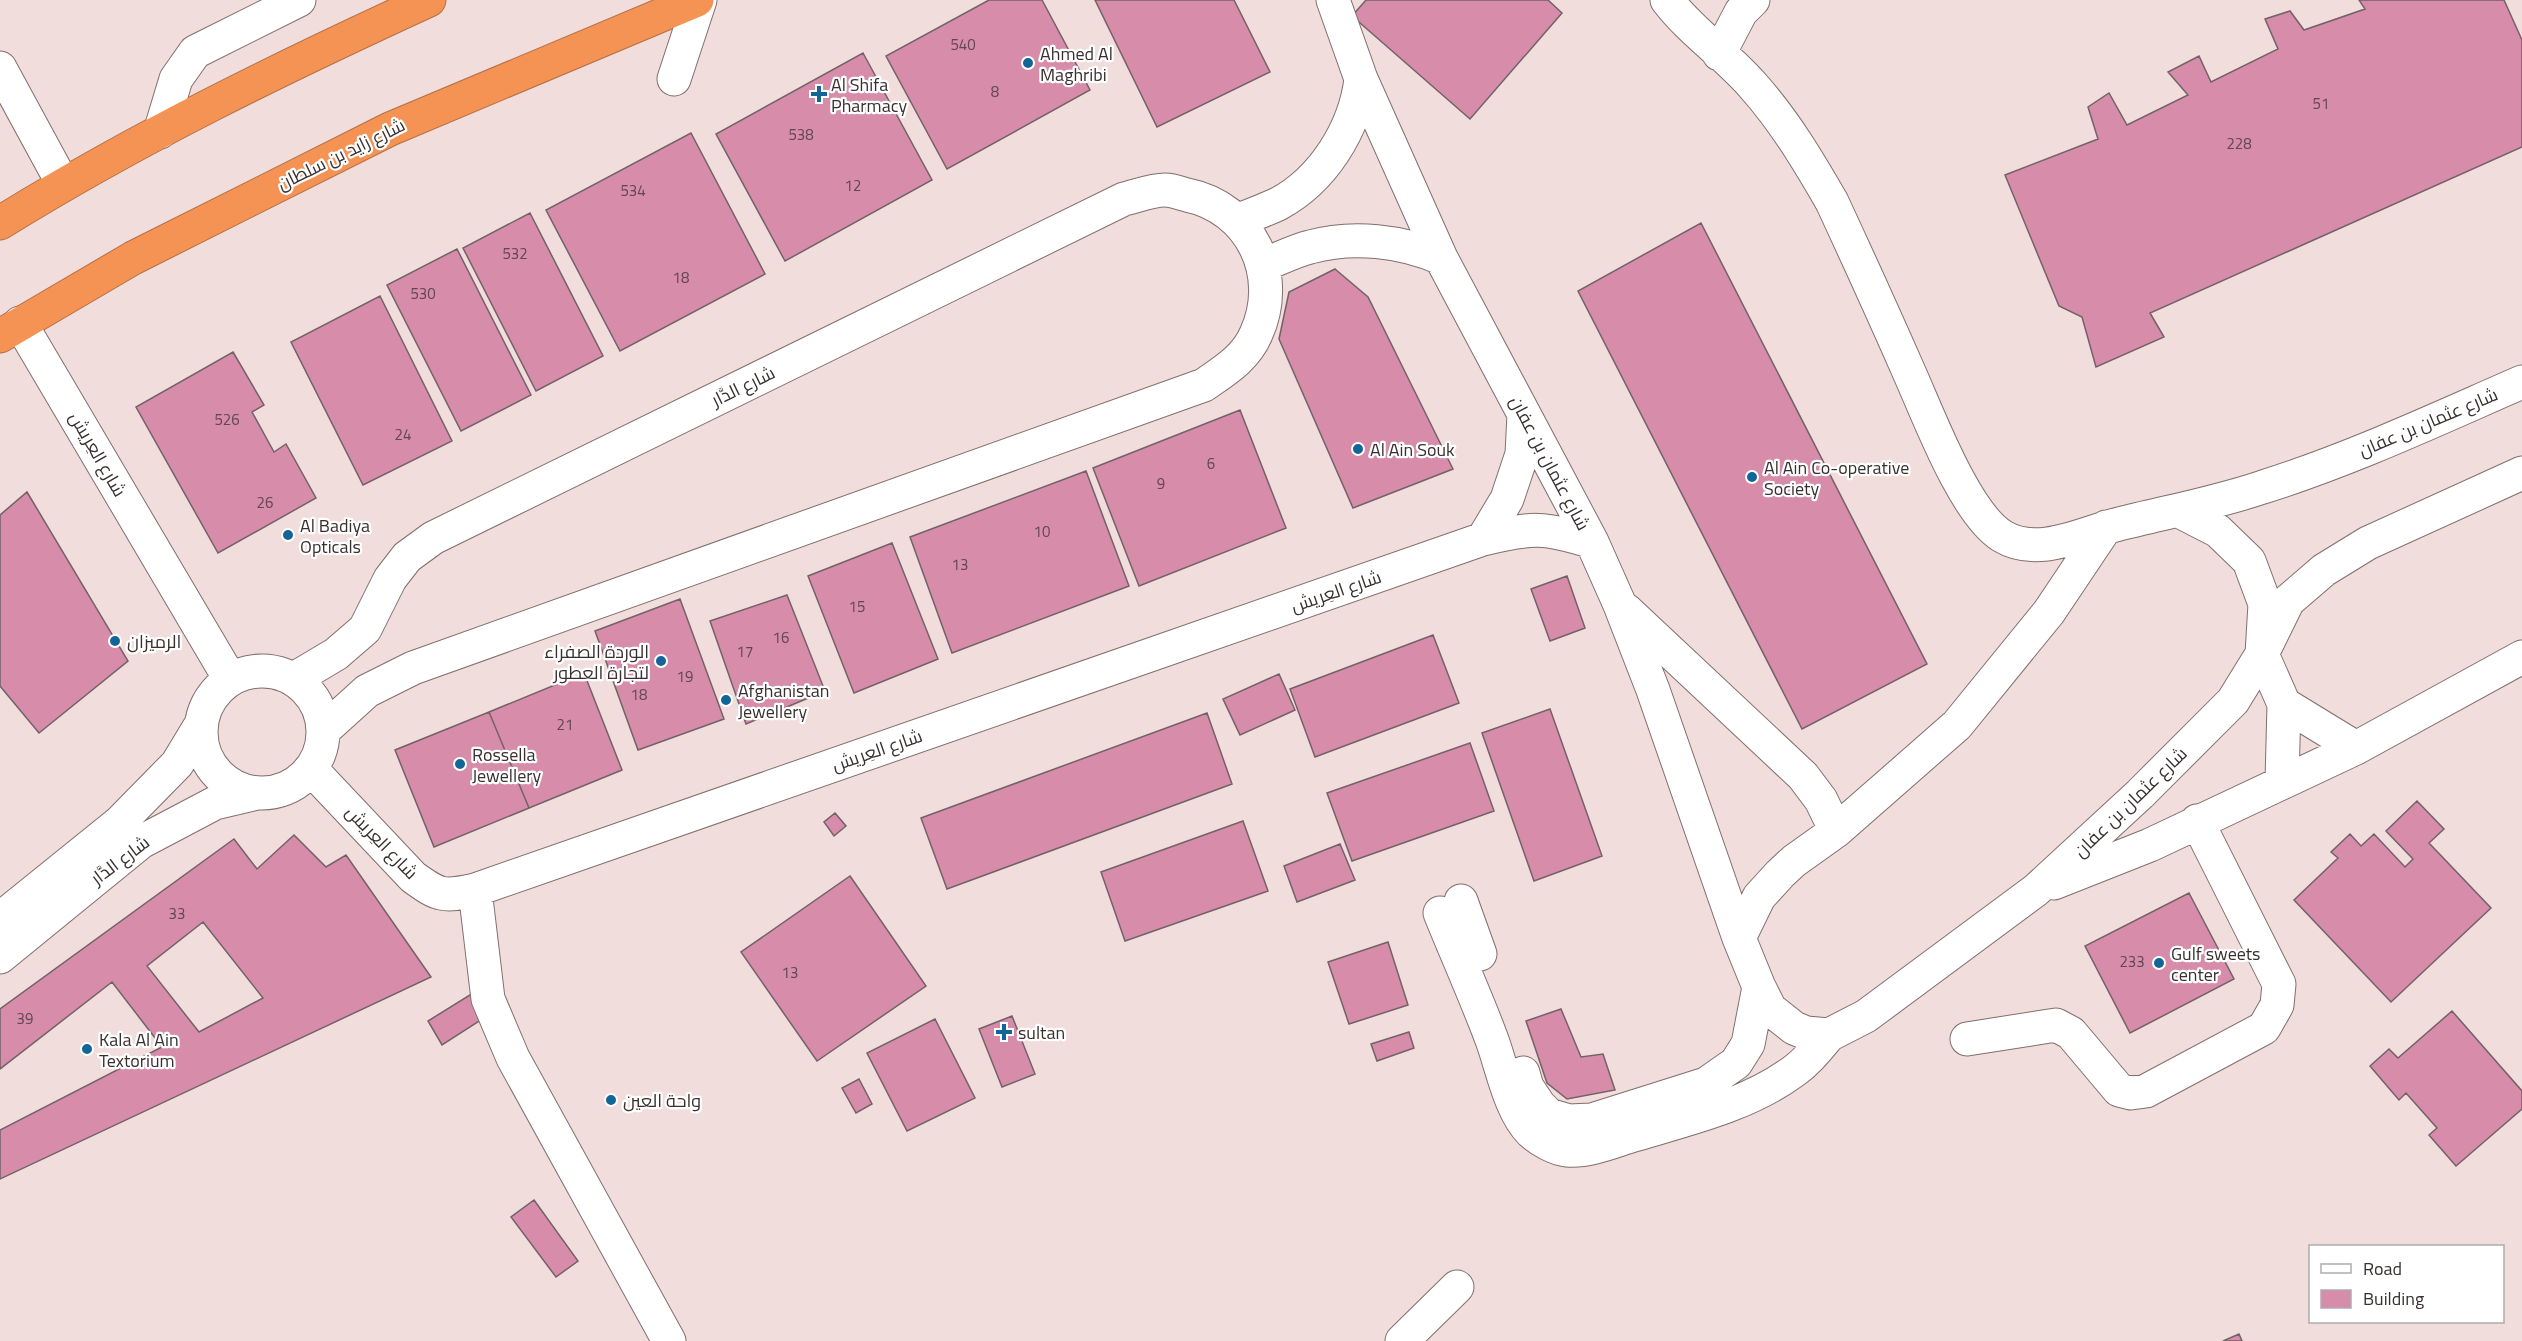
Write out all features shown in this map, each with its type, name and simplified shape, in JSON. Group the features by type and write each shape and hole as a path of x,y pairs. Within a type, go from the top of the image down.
{"highway":[{"path":"0,223 63,184 160,132 346,38 429,0"},
{"name":"شارع زايد بن سلطان","path":"10,329 133,258 390,129 698,0"}],"street":[{"path":"160,132 176,79 195,52 298,0"},
{"path":"674,79 698,0"},
{"name":"شارع عثمان بن عفان","path":"1333,0 1361,80 1441,258 1592,542 1620,605 1653,690 1739,938 1759,987 1770,1009 1782,1020 1806,1033 1829,1035 1866,1016 2036,890 2140,794 2233,701 2262,654 2288,601 2324,570 2368,543 2522,473"},
{"name":"شارع عثمان بن عفان","path":"1667,0 1693,30 1755,87 1793,137 1832,202 1959,482 1988,525 2004,537 2031,545 2061,542 2106,527 2179,511 2264,487 2394,439 2522,382"},
{"path":"1719,54 1741,12 1754,0"},
{"path":"0,69 63,184"},
{"path":"1239,220 1280,203 1315,176 1342,140 1359,99 1361,80"},
{"name":"شارع الدَّار","path":"294,679 336,654 365,628 390,579 407,557 433,538 1124,199 1165,190 1205,198 1239,220 1253,242 1263,265 1266,300 1256,335 1234,365 1204,385 413,668 367,691 324,730"},
{"path":"1263,265 1312,246 1364,240 1416,247 1441,258"},
{"name":"شارع العِريش","path":"10,329 230,679"},
{"path":"1483,539 1507,499 1522,454 1524,414"},
{"path":"2179,511 2218,531 2249,561 2265,604 2262,654 2284,704 2282,781"},
{"path":"1739,938 1759,897 1769,885 1794,861 1836,831 1957,725 2049,612 2106,527"},
{"name":"شارع العِريش","path":"311,769 413,877 432,891 450,896 475,890 1483,539 1519,530 1556,531 1592,542"},
{"path":"1620,605 1803,776 1821,800 1836,831"},
{"path":"2036,890 2150,845 2356,748 2522,657"},
{"path":"251,671 273,671 294,679 309,692 319,710 324,730 321,750 311,769 297,783 278,791 258,794 238,789 221,779 209,764 201,746 200,726 205,708 215,691 230,679 251,671"},
{"path":"2284,704 2356,748"},
{"name":"شارع الدَّار","path":"0,919 120,822 177,764 200,726"},
{"name":"شارع الدَّار","path":"0,957 141,842 215,803 258,794"},
{"path":"1968,1039 2056,1024 2071,1033 2119,1090 2131,1093 2146,1091 2264,1028 2277,1005 2278,984 2197,821"},
{"path":"475,890 488,999 513,1058 669,1341"},
{"path":"1759,987 1748,1044 1736,1063 1726,1072 1706,1084 1592,1120 1569,1121 1549,1115 1527,1087 1510,1035 1450,907 1510,1094 1531,1131 1547,1143 1567,1150 1594,1147 1716,1110 1747,1097 1794,1071 1812,1056 1829,1035"},
{"path":"1402,1341 1456,1287"}],"building":[{"path":"989,0 1042,0 1090,90 947,169 886,56"},
{"path":"1095,0 1234,0 1270,72 1157,127"},
{"path":"1366,0 1548,0 1562,13 1470,119 1352,16"},
{"path":"2359,0 2504,0 2522,40 2522,147 2150,313 2164,337 2096,367 2082,317 2059,306 2005,175 2098,139 2088,107 2109,93 2127,125 2188,95 2168,72 2199,56 2211,82 2278,49 2265,19 2290,11 2304,30 2365,9"},
{"path":"863,53 932,180 785,261 716,134"},
{"path":"691,133 765,274 620,351 546,210"},
{"path":"530,213 603,356 536,391 463,248"},
{"name":"Al Ain Co-operative Society","path":"1701,223 1927,664 1802,729 1578,291"},
{"path":"457,249 531,395 461,431 387,285"},
{"path":"1335,269 1368,297 1453,469 1353,508 1279,339 1289,292"},
{"path":"380,296 452,441 363,485 291,342"},
{"path":"233,352 264,405 252,412 274,452 286,444 316,498 218,553 136,407"},
{"path":"1240,410 1286,528 1139,586 1093,468"},
{"path":"1086,471 1129,586 952,653 910,537"},
{"path":"27,492 128,661 39,733 0,686 0,515"},
{"path":"892,543 938,659 854,693 808,576"},
{"path":"1567,576 1585,628 1550,641 1531,589"},
{"path":"787,595 825,691 746,724 710,621"},
{"path":"680,599 724,719 638,750 595,631"},
{"path":"1433,635 1459,703 1315,757 1290,689"},
{"path":"584,673 622,770 529,808 489,712"},
{"path":"1279,674 1295,710 1240,735 1223,699"},
{"path":"1550,709 1602,856 1534,881 1482,733"},
{"path":"489,712 529,808 434,847 395,750"},
{"path":"1207,713 1232,784 947,889 921,818"},
{"path":"1470,743 1494,811 1352,861 1327,793"},
{"path":"2417,801 2444,829 2429,843 2491,908 2391,1002 2294,900 2338,858 2331,852 2350,834 2361,846 2374,834 2405,867 2413,859 2386,831"},
{"path":"835,813 846,826 834,836 824,822"},
{"path":"1243,821 1268,891 1125,941 1101,872"},
{"path":"294,835 326,867 346,855 431,977 0,1179 0,1130 162,1047 112,982 0,1069 0,1009 234,839 257,869","holes":["203,922 263,998 199,1032 147,966"]},
{"path":"1340,844 1355,880 1297,902 1284,866"},
{"path":"850,876 926,986 817,1061 741,952"},
{"name":"Gulf sweets center","path":"2189,893 2234,979 2130,1033 2085,946"},
{"path":"1388,942 1408,1005 1349,1024 1328,962"},
{"path":"473,993 487,1016 442,1045 428,1021"},
{"path":"1561,1009 1581,1057 1603,1054 1615,1090 1567,1099 1547,1083 1526,1021"},
{"path":"2452,1011 2522,1091 2522,1109 2456,1166 2429,1135 2437,1128 2406,1093 2399,1100 2370,1066 2389,1049 2398,1058"},
{"path":"1012,1016 1035,1074 1002,1087 979,1029"},
{"path":"935,1019 975,1098 907,1131 867,1053"},
{"path":"1409,1032 1414,1048 1377,1061 1371,1044"},
{"path":"859,1079 872,1104 856,1113 842,1088"},
{"path":"534,1200 578,1261 556,1277 511,1217"},
{"path":"2239,1334 2242,1341 2223,1341"}],"place":[{"name":"Ahmed Al Maghribi","path":"1028,63"},
{"name":"Al Shifa Pharmacy","path":"819,94"},
{"name":"Al Ain Souk","path":"1358,449"},
{"name":"Al Ain Co-operative Society","path":"1752,477"},
{"name":"Al Badiya Opticals","path":"288,535"},
{"name":"الرميزان","path":"115,641"},
{"name":"الوردة الصفراء لتجارة العطور","path":"661,661"},
{"name":"Afghanistan Jewellery","path":"726,700"},
{"name":"Rossella Jewellery","path":"460,764"},
{"name":"Gulf sweets center","path":"2159,963"},
{"name":"sultan","path":"1004,1032"},
{"name":"Kala Al Ain Textorium","path":"87,1049"},
{"name":"واحة العين","path":"611,1100"}]}
